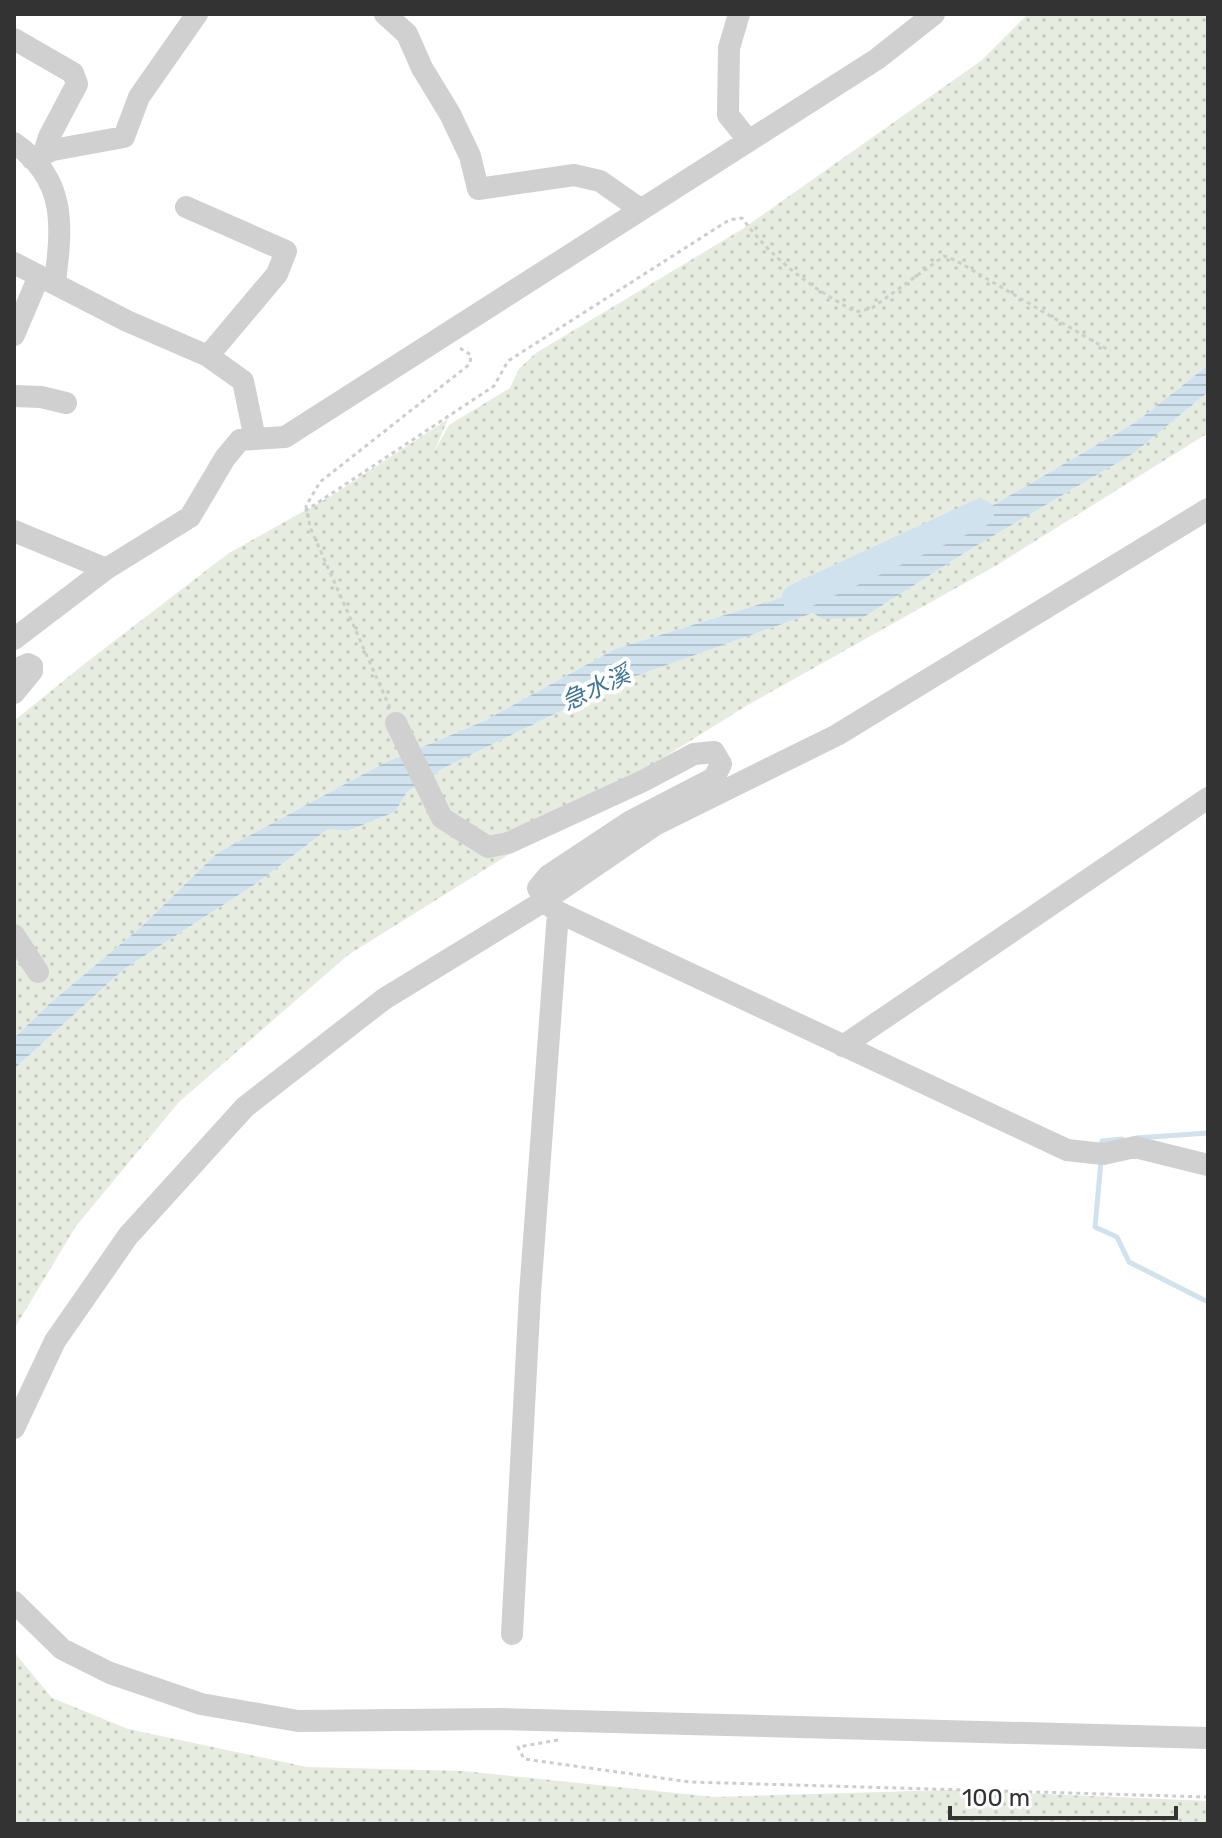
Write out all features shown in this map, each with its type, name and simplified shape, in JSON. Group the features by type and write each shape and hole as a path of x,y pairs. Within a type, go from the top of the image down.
{"street":[{"path":"38,156 124,137 139,97 197,14"},
{"path":"385,14 407,34 422,68 450,114 470,156 478,189 574,175 600,181 640,209"},
{"path":"739,14 729,48 728,115 748,140"},
{"path":"14,639 106,569 190,517 225,458 240,440 285,437 877,59 934,14"},
{"path":"14,39 73,73 77,84 38,156"},
{"path":"14,143 38,156 57,203 60,241 47,279 14,335"},
{"path":"186,207 286,251 277,274 208,356"},
{"path":"14,263 127,321 208,356 243,381 255,439"},
{"path":"14,396 41,397 66,403"},
{"path":"14,1428 55,1341 128,1236 245,1107 384,999 551,906 655,825 837,735 1208,509"},
{"path":"14,531 106,569"},
{"path":"14,670 28,664 32,666 32,671 14,693"},
{"path":"396,723 442,818 488,847 508,843 694,754 714,752 721,764 714,778 631,821 548,876 538,888 551,906 1067,1150 1103,1154 1135,1147 1208,1165"},
{"path":"843,1046 1208,798"},
{"path":"512,1634 551,906"},
{"path":"14,935 38,972"},
{"path":"14,1602 62,1649 110,1673 201,1704 298,1721 500,1719 1208,1738"}],"path":[{"path":"305,511 494,386 508,361 729,220 742,218 763,247 787,267 831,299 856,312 872,308 944,256 1110,351"},
{"path":"305,511 320,482 470,364 471,355 459,348"},
{"path":"305,511 396,723"},
{"path":"558,1740 518,1747 524,1759 690,1782 1208,1797"}],"shaded area":[{"path":"1028,14 1208,14 1208,365 1136,422 995,504 854,575 615,649 484,721 384,763 217,853 141,927 49,1004 14,1038 14,721 229,553 331,496 448,419 434,452 449,425 510,388 519,369 536,353 741,230 982,60"},
{"path":"1208,392 1208,433 997,565 746,706 348,955 179,1102 76,1226 14,1329 14,1069 124,969 257,883 328,829 349,831 395,812 407,792 444,768 622,681 813,613 864,617 971,549 1134,453"},
{"path":"14,1652 52,1698 128,1729 307,1767 463,1771 714,1797 951,1790 1208,1801 1208,1824 14,1824"}],"water":[{"path":"1208,365 1208,392 1134,453 971,549 864,617 823,619 813,613 622,681 444,768 407,792 395,812 348,831 328,829 257,883 124,969 14,1069 14,1038 49,1004 141,927 217,853 384,763 484,721 615,649 854,575 995,504 1136,422"}],"waterway":[{"name":"急水溪","path":"796,598 980,513"},
{"path":"1136,1138 1208,1133"},
{"path":"1102,1147 1102,1141 1122,1139"},
{"path":"1101,1161 1095,1227 1117,1237 1129,1262 1208,1302"}]}
